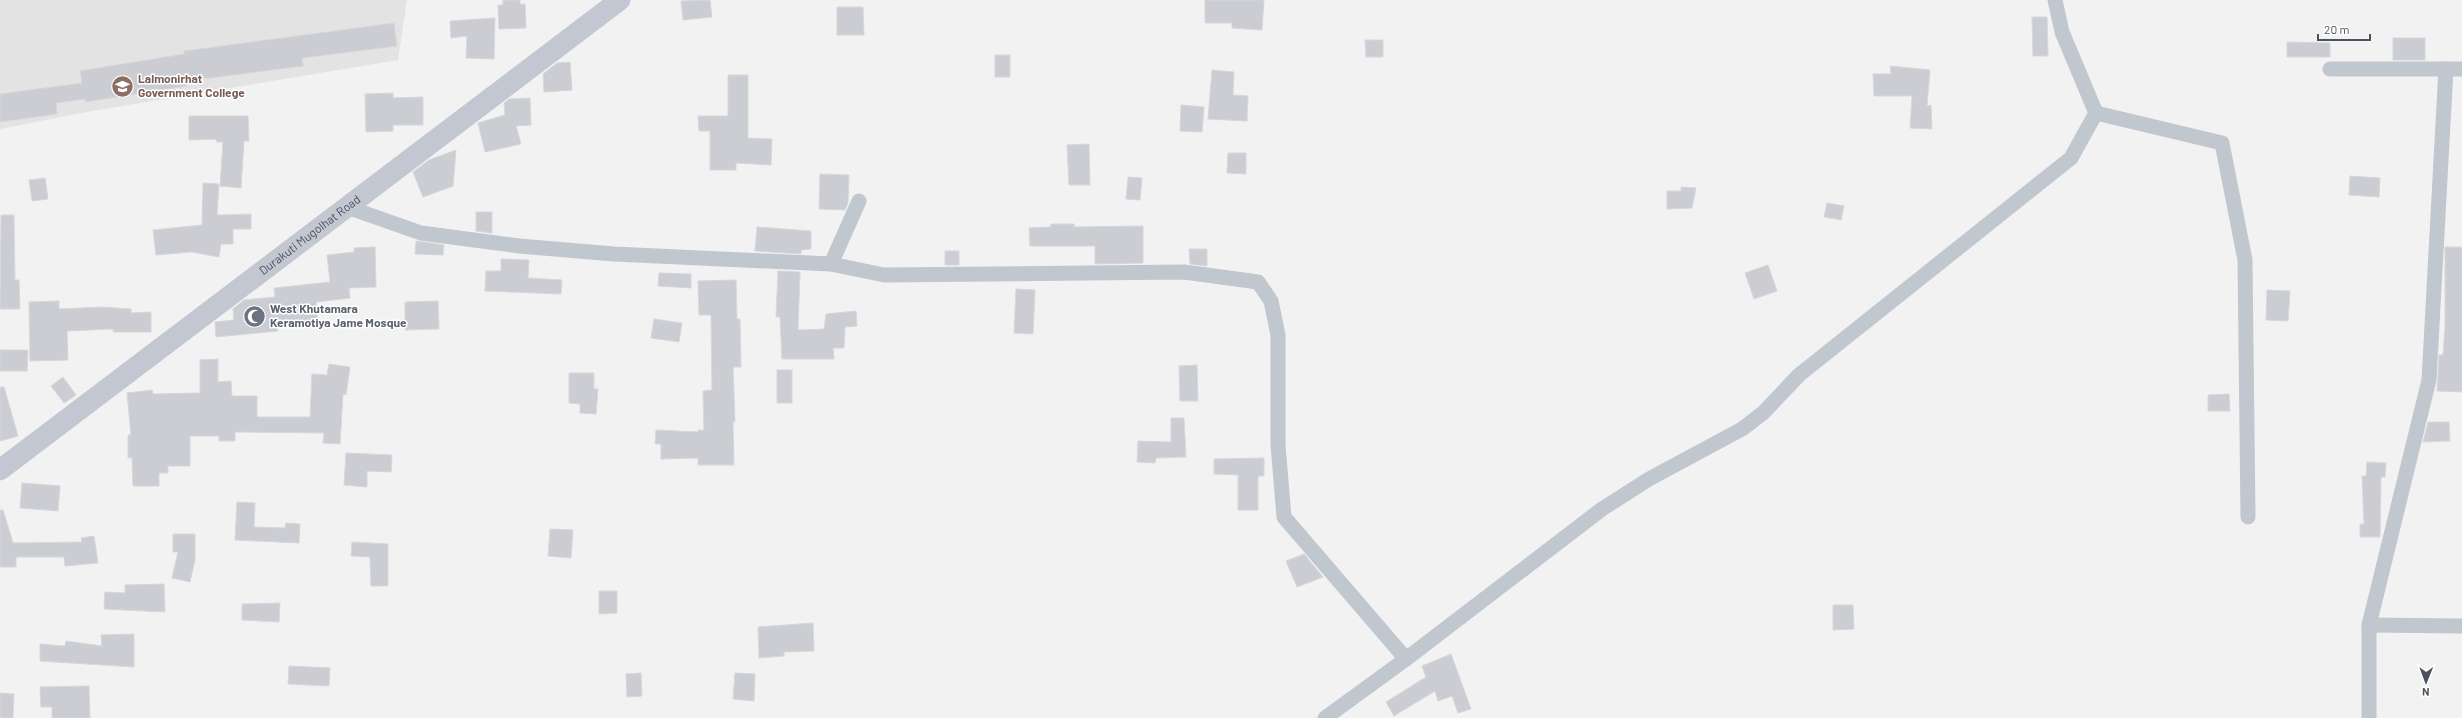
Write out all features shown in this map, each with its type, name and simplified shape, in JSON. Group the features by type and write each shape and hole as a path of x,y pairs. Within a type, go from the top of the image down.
{"main road":[{"name":"Durakuti Mugolhat Road","path":"0,470 620,0"}],"street":[{"path":"2055,0 2062,32 2096,114"},
{"path":"2330,69 2462,69"},
{"path":"2369,718 2369,624 2428,380 2446,69"},
{"path":"2096,114 2222,143 2245,260 2248,517"},
{"path":"1325,718 1406,659 1602,509 1649,479 1742,429 1799,375 2070,158 2096,114"},
{"path":"831,264 859,201"},
{"path":"346,207 420,233 519,246 614,254 831,264 884,275 1184,272 1258,282 1271,301 1278,335 1278,445 1284,517 1406,659"},
{"path":"2369,624 2462,626"}],"shaded area":[{"name":"Lalmonirhat Government College","path":"0,0 407,0 398,60 92,111 0,129"}],"building":[{"path":"503,0 520,0 520,4 525,4 526,28 499,29 498,5 503,5"},
{"path":"710,0 712,17 683,20 681,1"},
{"path":"1205,0 1264,0 1262,30 1232,28 1232,23 1205,23"},
{"path":"837,7 863,7 864,35 837,35"},
{"path":"2032,17 2047,17 2048,56 2033,56"},
{"path":"495,18 494,59 466,58 467,36 451,38 450,21"},
{"path":"394,23 397,46 302,58 303,66 186,81 187,86 85,102 85,99 56,103 57,114 0,122 0,94 82,83 80,71 184,54 184,51"},
{"path":"2393,38 2425,38 2425,60 2393,60"},
{"path":"1365,40 1383,40 1383,57 1366,57"},
{"path":"2287,42 2330,43 2330,57 2287,57"},
{"path":"995,55 1010,55 1010,77 995,77"},
{"path":"570,62 572,90 544,92 543,74 557,63"},
{"path":"1890,66 1930,70 1927,106 1931,105 1932,129 1910,128 1912,96 1874,96 1873,74 1891,74"},
{"path":"1212,70 1234,72 1233,95 1248,96 1247,121 1208,119"},
{"path":"728,75 748,75 748,138 772,139 771,165 736,163 736,170 710,170 710,131 699,131 698,116 728,116"},
{"path":"393,93 393,98 423,97 423,125 393,125 393,131 366,132 365,94"},
{"path":"530,98 531,125 516,126 521,144 485,152 478,123 505,115 504,103 509,99"},
{"path":"1181,105 1204,107 1202,132 1180,131"},
{"path":"189,116 248,116 249,141 244,141 241,188 220,186 223,142 217,142 216,139 189,140"},
{"path":"1089,144 1090,185 1069,185 1067,145"},
{"path":"456,150 453,186 423,197 413,172 429,160"},
{"path":"1228,153 1246,153 1246,174 1227,173"},
{"path":"820,174 849,175 848,203 845,210 819,209"},
{"path":"2350,176 2380,178 2379,197 2349,195"},
{"path":"1128,177 1142,178 1140,200 1126,199"},
{"path":"45,178 48,199 32,201 29,180"},
{"path":"203,183 219,184 217,215 251,214 251,229 233,229 233,244 221,244 219,257 191,252 156,255 153,230 202,225"},
{"path":"1681,187 1696,188 1692,208 1667,209 1667,191 1681,191"},
{"path":"1827,203 1844,206 1841,220 1824,217"},
{"path":"476,212 492,212 492,233 476,231"},
{"path":"1,215 14,215 15,280 19,280 20,309 0,309"},
{"path":"1051,224 1074,224 1074,227 1143,226 1143,263 1095,264 1095,246 1030,246 1029,228 1051,227"},
{"path":"757,227 811,231 811,249 801,250 801,254 755,251"},
{"path":"416,241 444,245 443,255 415,254"},
{"path":"375,247 376,287 349,288 350,298 316,302 318,323 277,326 278,331 216,337 215,322 234,320 233,309 244,300 275,297 274,288 330,282 327,255 354,252 354,248"},
{"path":"2445,247 2462,247 2462,392 2437,391 2439,355 2443,355 2445,328"},
{"path":"1189,249 1207,249 1207,266 1190,264"},
{"path":"945,251 959,251 959,265 945,265"},
{"path":"501,259 529,260 528,278 562,280 561,294 485,291 486,271 501,271"},
{"path":"1768,265 1777,291 1754,299 1745,273"},
{"path":"778,271 800,272 798,330 824,329 826,314 856,311 857,326 845,327 844,348 833,348 834,359 782,359 780,317 776,317"},
{"path":"659,273 691,274 691,288 658,286"},
{"path":"736,280 737,319 740,319 741,367 733,367 735,421 733,422 734,465 698,465 698,458 661,459 661,444 655,444 656,430 698,432 698,430 704,430 703,391 712,390 711,315 699,315 698,281"},
{"path":"1016,289 1035,290 1033,334 1014,333"},
{"path":"2267,290 2290,291 2288,321 2266,320"},
{"path":"59,301 59,309 102,307 131,309 131,313 151,312 151,332 113,332 113,329 67,331 68,360 30,361 29,302"},
{"path":"438,301 439,329 405,330 405,302"},
{"path":"654,319 682,323 679,342 651,338"},
{"path":"0,350 28,350 27,371 0,371"},
{"path":"218,359 218,382 231,381 232,396 257,396 257,417 310,417 312,374 327,375 329,364 350,367 346,395 343,394 340,444 323,443 324,433 235,432 235,441 219,441 219,436 190,436 190,466 168,466 168,473 159,473 159,486 133,486 132,457 128,458 128,435 131,435 127,393 152,390 153,394 200,393 200,360"},
{"path":"1197,365 1198,401 1180,401 1179,366"},
{"path":"777,370 792,370 792,403 777,403"},
{"path":"569,373 594,373 594,389 598,389 596,414 580,413 580,404 569,403"},
{"path":"63,377 76,395 64,403 51,386"},
{"path":"0,387 4,387 18,436 0,441"},
{"path":"2229,394 2230,411 2208,411 2208,395"},
{"path":"1171,418 1184,418 1186,457 1156,458 1155,463 1137,462 1138,441 1171,442"},
{"path":"2428,422 2449,422 2450,441 2423,442"},
{"path":"346,453 392,455 391,472 367,471 367,487 344,485"},
{"path":"1264,458 1264,476 1258,476 1258,510 1238,510 1238,475 1214,474 1214,459"},
{"path":"2367,462 2386,463 2385,477 2381,477 2380,537 2360,537 2360,524 2364,524 2362,476 2366,476"},
{"path":"22,483 60,486 58,511 20,508"},
{"path":"237,502 255,503 254,527 285,528 286,523 300,524 299,543 235,540"},
{"path":"0,510 3,510 13,543 82,542 81,538 94,536 98,563 65,566 64,557 16,557 16,567 0,567"},
{"path":"550,529 573,530 571,558 548,556"},
{"path":"173,534 195,534 195,560 190,582 172,578 178,552 173,552"},
{"path":"352,542 388,544 388,586 371,586 370,557 351,556"},
{"path":"1304,554 1323,577 1297,587 1286,561"},
{"path":"164,584 165,612 104,609 105,592 125,593 125,585"},
{"path":"599,591 617,591 617,613 599,614"},
{"path":"280,603 279,622 242,620 242,604"},
{"path":"1833,605 1853,605 1854,629 1833,630"},
{"path":"813,623 814,651 784,652 784,656 759,658 758,627"},
{"path":"134,634 134,667 40,661 40,644 65,646 66,641 102,646 101,635"},
{"path":"1451,654 1471,709 1458,713 1452,696 1438,701 1435,691 1394,716 1386,702 1426,677 1422,666"},
{"path":"289,666 330,668 329,686 288,684"},
{"path":"641,673 642,696 627,697 626,674"},
{"path":"735,673 755,674 754,701 733,699"},
{"path":"89,686 90,718 52,718 52,707 41,707 40,687"},
{"path":"0,693 14,694 13,718 0,718"}],"place":[{"name":"Lalmonirhat Government College","path":"122,86"},
{"name":"West Khutamara Keramotiya Jame Mosque","path":"255,316"}]}
